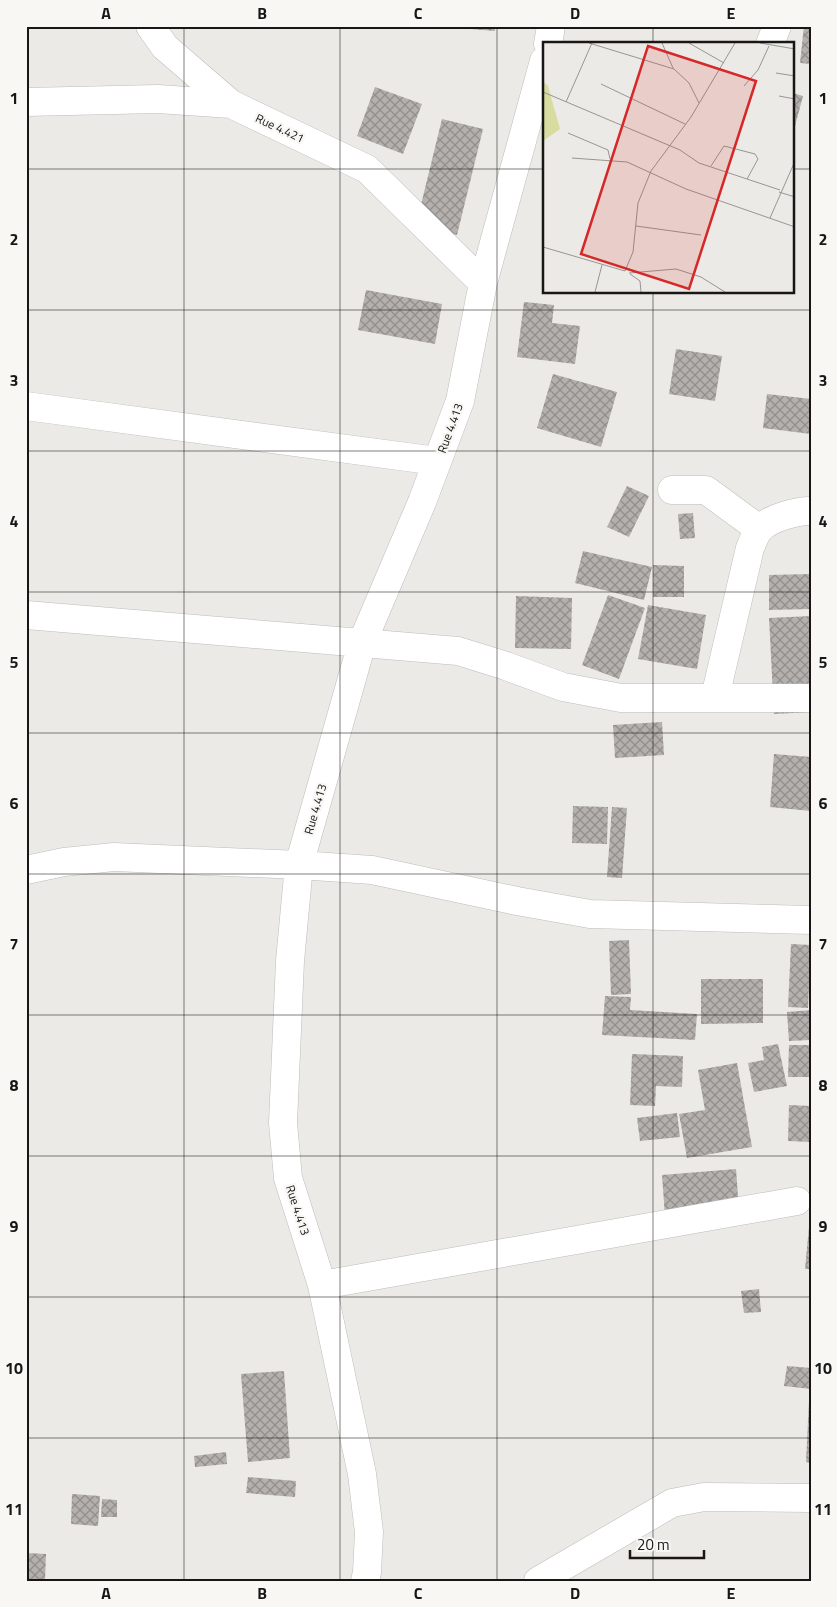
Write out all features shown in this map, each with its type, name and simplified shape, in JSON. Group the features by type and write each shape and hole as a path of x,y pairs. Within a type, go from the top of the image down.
{"street":[{"path":"150,26 165,47 232,104"},
{"path":"548,42 551,26"},
{"path":"771,42 777,26"},
{"name":"Rue 4.413","path":"365,1581 368,1532 362,1474 322,1286 288,1178 283,1123 290,961 299,865 362,643 460,401 483,283 543,65"},
{"name":"Rue 4.421","path":"26,102 158,99 232,104 367,168 483,283"},
{"path":"26,406 437,461"},
{"path":"672,490 706,490 760,529"},
{"path":"715,697 750,548 760,529 782,516 800,511 811,511"},
{"path":"26,615 458,651 563,687 621,698 811,698"},
{"path":"26,870 64,862 114,857 299,865 372,870 517,901 590,914 811,920"},
{"path":"322,1286 797,1202"},
{"path":"538,1581 672,1503 704,1497 811,1498"}],"building":[{"path":"458,26 495,26 495,31 458,28"},
{"path":"804,26 811,26 811,64 800,63"},
{"path":"375,87 422,104 403,154 357,136"},
{"path":"794,93 803,96 794,130"},
{"path":"442,119 483,129 457,235 416,225"},
{"path":"366,290 442,304 435,344 358,330"},
{"path":"524,302 554,305 552,323 580,326 575,364 517,357"},
{"path":"676,349 722,356 715,401 669,394"},
{"path":"553,374 617,392 601,447 537,428"},
{"path":"767,394 811,399 811,434 763,428"},
{"path":"627,486 649,496 629,537 607,527"},
{"path":"693,513 695,538 680,539 678,514"},
{"path":"583,551 652,567 644,600 575,583"},
{"path":"653,565 684,566 684,597 653,597"},
{"path":"811,574 811,609 769,610 769,575"},
{"path":"608,595 645,608 619,679 582,665"},
{"path":"516,596 572,598 571,649 515,648"},
{"path":"648,605 706,615 697,669 638,659"},
{"path":"811,616 811,712 774,714 769,618"},
{"path":"662,722 664,755 615,758 613,725"},
{"path":"774,754 811,757 811,811 770,807"},
{"path":"573,806 608,807 607,844 572,843"},
{"path":"612,807 627,808 622,878 607,877"},
{"path":"629,940 631,994 611,995 609,941"},
{"path":"791,944 811,945 808,1008 788,1007"},
{"path":"701,979 763,979 763,1023 701,1024"},
{"path":"605,996 631,997 630,1010 697,1014 695,1040 602,1035"},
{"path":"811,1010 811,1040 789,1041 787,1012"},
{"path":"778,1044 787,1086 754,1092 748,1063 764,1060 762,1047"},
{"path":"789,1045 811,1045 811,1077 788,1077"},
{"path":"632,1054 683,1056 682,1087 656,1086 655,1106 630,1105"},
{"path":"737,1063 752,1147 687,1158 679,1114 705,1110 698,1070"},
{"path":"789,1105 811,1106 811,1142 788,1141"},
{"path":"677,1113 680,1137 640,1141 637,1118"},
{"path":"736,1169 739,1210 665,1216 662,1175"},
{"path":"809,1227 811,1227 811,1269 805,1269"},
{"path":"759,1289 761,1312 744,1313 741,1291"},
{"path":"787,1366 811,1368 811,1389 784,1386"},
{"path":"284,1371 290,1458 248,1462 241,1374"},
{"path":"809,1401 811,1401 811,1463 806,1462"},
{"path":"226,1452 227,1464 195,1467 194,1456"},
{"path":"248,1477 296,1481 295,1497 246,1493"},
{"path":"72,1494 100,1496 98,1526 71,1524"},
{"path":"102,1499 117,1500 117,1517 101,1517"},
{"path":"26,1553 46,1554 45,1581 26,1580"}]}
